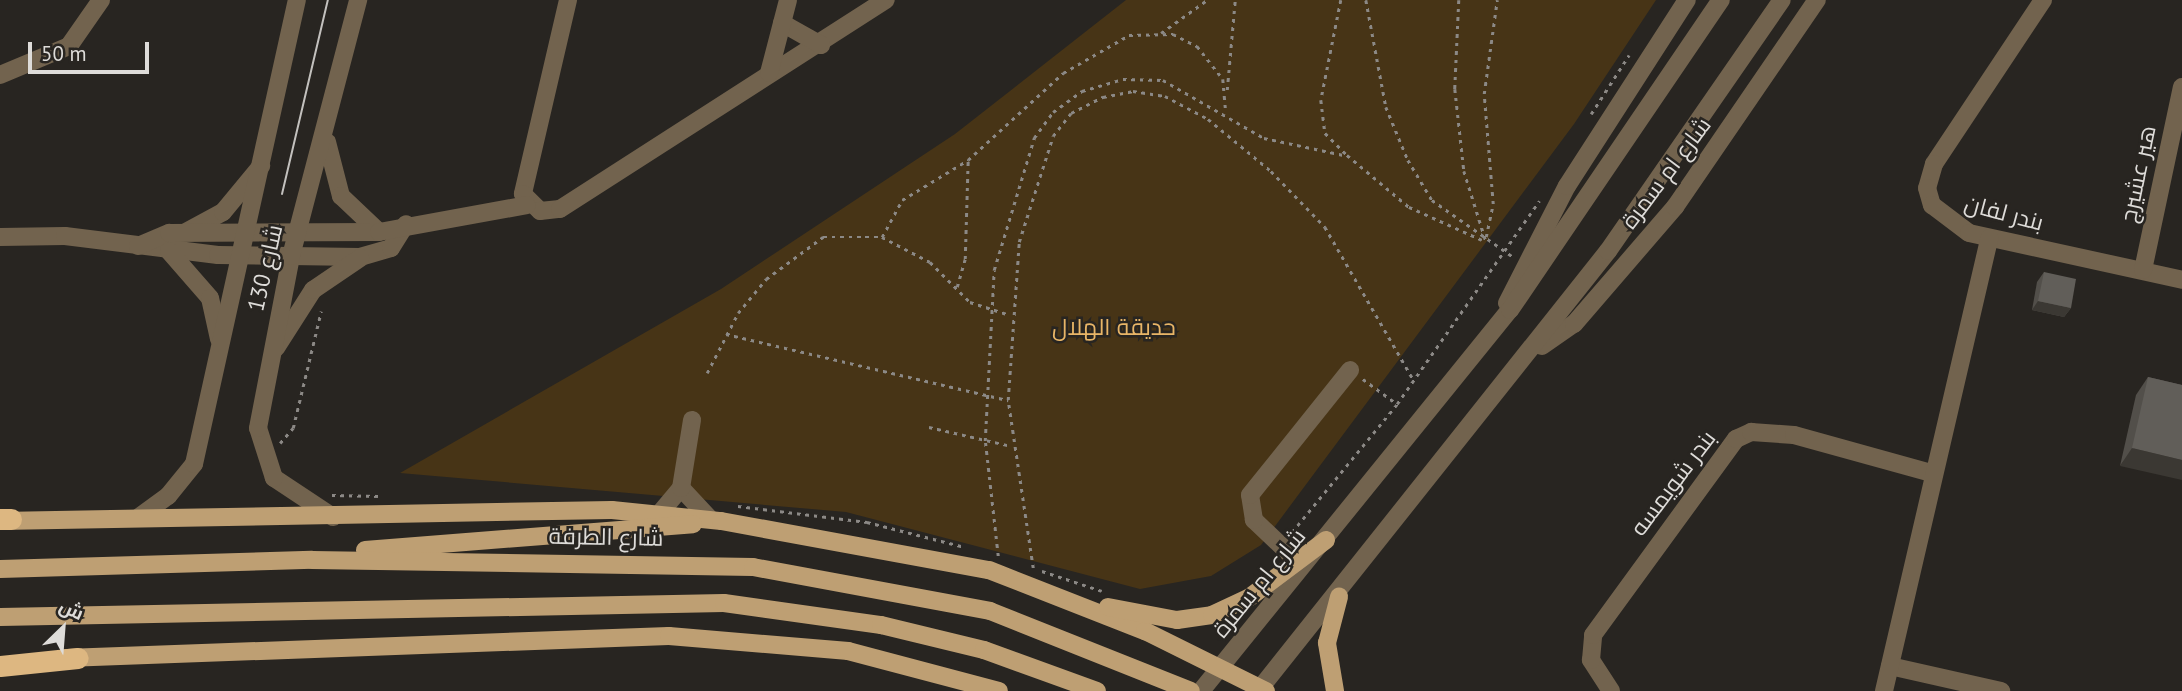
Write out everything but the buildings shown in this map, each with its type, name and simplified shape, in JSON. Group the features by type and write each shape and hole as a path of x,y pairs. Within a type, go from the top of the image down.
{"highway":[{"path":"0,666 78,657"}],"main road":[{"path":"4,520 660,513 715,520 915,552 989,570 1084,605 1262,690"},
{"path":"312,560 415,544 715,520"},
{"path":"1084,605 1177,620 1212,615 1250,597 1295,559 1326,540"},
{"name":"شارع الطرفة","path":"0,569 312,560 647,562 828,578 990,611 1191,691"},
{"path":"1335,691 1327,643 1339,597"},
{"path":"0,617 724,603 881,625 984,650 1097,691"},
{"path":"0,659 669,636 848,651 998,691"}],"street":[{"path":"0,75 69,46 101,0"},
{"name":"شارع 130","path":"139,517 168,496 194,464 265,160 298,0"},
{"name":"شارع 130","path":"333,517 286,489 259,447 270,357 291,256 326,134 358,0"},
{"path":"527,205 523,194 568,0"},
{"path":"769,73 788,0"},
{"path":"185,233 297,235 379,232 406,224 527,205 560,209 769,73 821,45 886,0"},
{"name":"شارع ام سمرة","path":"1497,326 1567,186 1686,0"},
{"name":"شارع ام سمرة","path":"1200,691 1326,540 1497,326 1721,0"},
{"name":"شارع ام سمرة","path":"1262,690 1339,597 1530,354 1687,142 1782,0"},
{"name":"شارع ام سمرة","path":"1530,354 1574,324 1675,207 1817,0"},
{"name":"بندر لفان","path":"2043,0 1934,164 1927,188 1947,222 1989,238 2182,280"},
{"path":"782,23 821,45"},
{"name":"هير عشيرج","path":"2143,270 2182,87"},
{"path":"326,134 341,197 379,232"},
{"path":"138,246 185,233 223,212 265,160"},
{"path":"0,237 65,236 169,251 360,257 391,248 406,224"},
{"path":"1884,691 1931,473 1989,238"},
{"path":"169,251 210,298 220,348"},
{"path":"270,357 319,285 360,257"},
{"path":"1295,559 1254,520 1250,495 1350,370"},
{"path":"660,513 681,488 692,420"},
{"name":"بندر شويمسه","path":"1611,691 1591,660 1592,635 1736,439 1751,432 1794,435 1931,473"},
{"path":"681,488 715,520"},
{"path":"1890,666 2001,691"}],"path":[{"path":"1161,33 1208,0"},
{"path":"1226,112 1236,0"},
{"path":"1341,0 1321,100 1325,133 1409,207 1507,253"},
{"path":"1366,0 1386,107 1408,160 1432,200 1486,241"},
{"path":"1459,0 1455,89 1464,171 1486,241"},
{"path":"1486,241 1493,204 1484,94 1497,0"},
{"path":"883,237 902,200 968,160 1063,73 1129,36 1161,33 1197,46 1214,61 1227,93"},
{"path":"1585,125 1635,47"},
{"path":"998,556 985,441 994,270 1018,180 1034,138 1053,112 1082,91 1123,79 1163,80 1226,112 1264,138 1346,154"},
{"path":"1033,568 1010,446 1010,316 1026,211 1054,136 1072,113 1133,91 1165,96 1208,120 1297,195 1349,263 1413,379"},
{"path":"957,287 965,259 968,160"},
{"path":"1280,545 1397,404 1507,253 1547,188"},
{"path":"707,373 726,334 766,279 822,237 883,237 930,262 970,302 992,312 1010,316"},
{"path":"274,450 293,428 325,293 319,285"},
{"path":"726,334 1008,400"},
{"path":"1350,370 1397,404"},
{"path":"929,427 1010,446"}],"green space":[{"name":"حديقة الهلال","path":"1126,0 1656,0 1574,124 1261,545 1211,576 1140,589 846,512 400,473 721,289 955,134"}],"tram line":[{"path":"282,194 328,0"}]}
